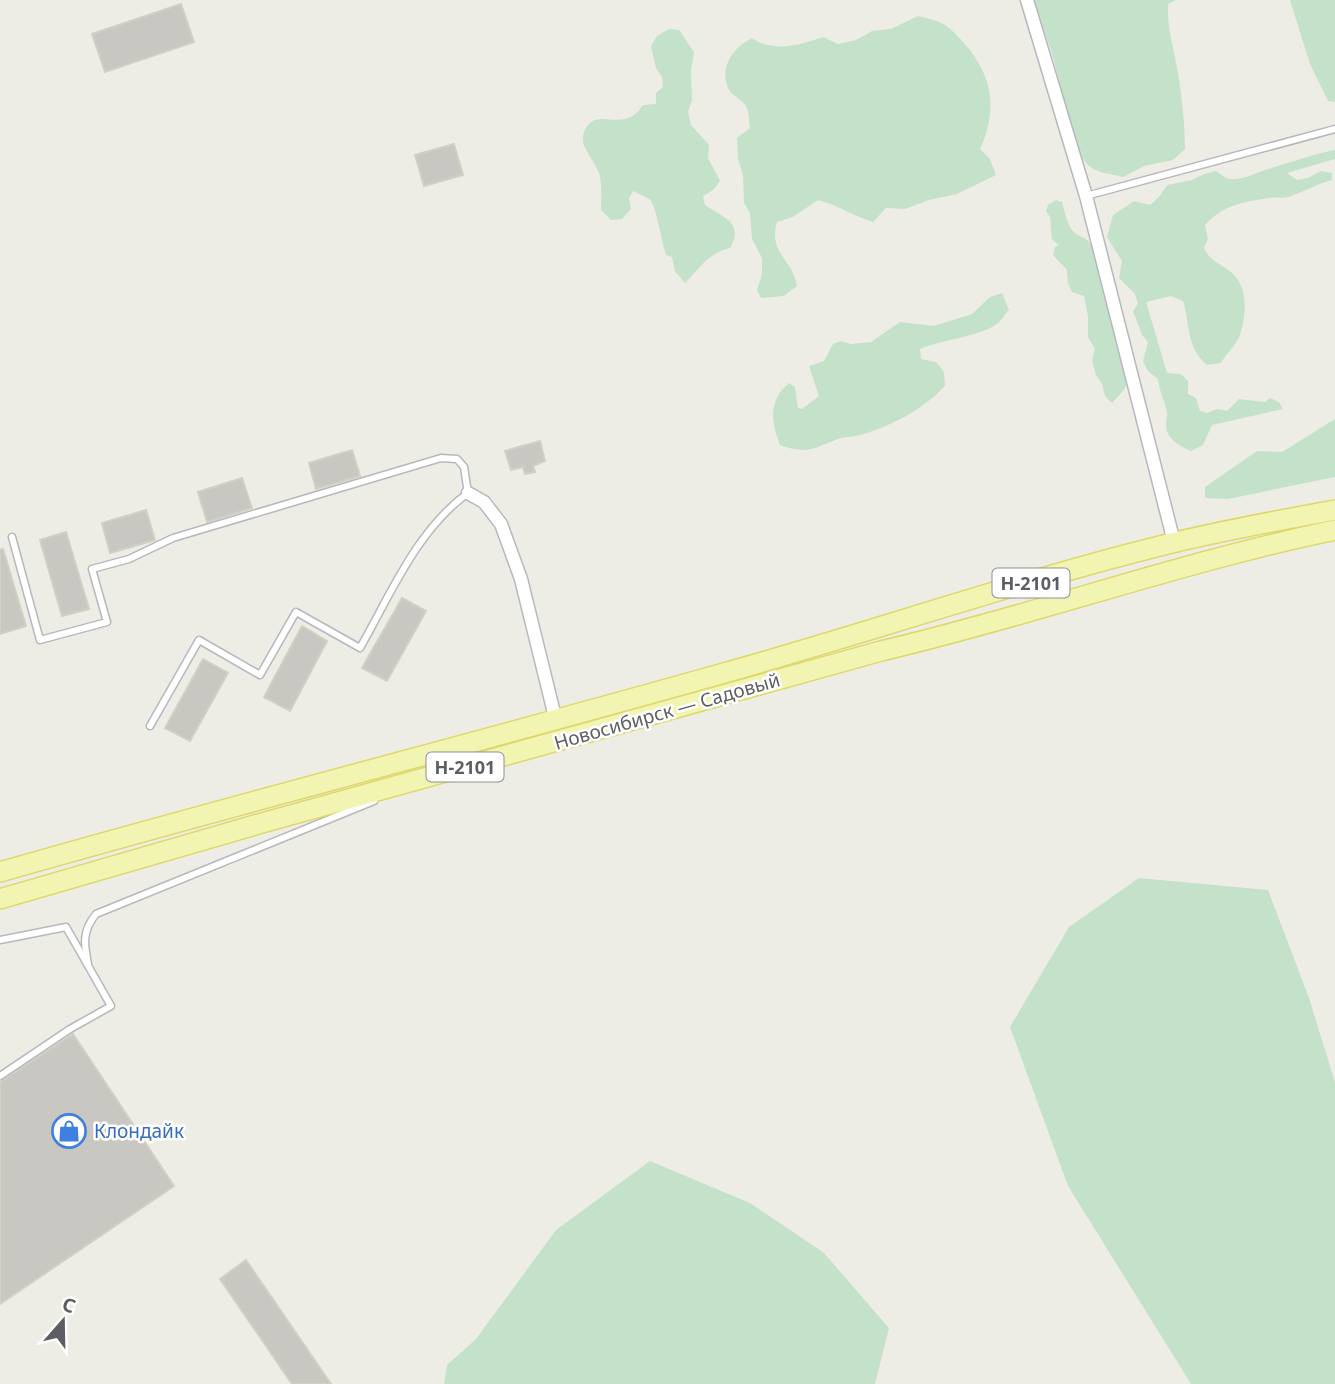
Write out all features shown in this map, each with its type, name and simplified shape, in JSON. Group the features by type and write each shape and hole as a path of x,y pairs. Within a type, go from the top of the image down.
{"main road":[{"name":"Новосибирск — Садовый","path":"0,872 556,721 1174,542 1335,510"},
{"name":"Новосибирск — Садовый","path":"0,899 432,776 985,624 1183,566 1335,530"}],"street":[{"path":"1027,0 1086,196 1174,542"},
{"path":"468,493 484,502 501,524 521,579 556,721"}],"lane":[{"path":"1086,196 1335,130"},
{"path":"12,537 40,640 107,622 92,569 129,559 173,538 441,458 457,459 464,467 468,493 453,504 423,537 360,648 296,612 260,675 199,640 150,726"},
{"path":"88,964 83,941 87,925 96,914 294,835 432,776"},
{"path":"0,940 66,927 111,1006 70,1029 0,1076"}],"green space":[{"path":"1034,0 1176,0 1168,4 1168,13 1181,92 1185,149 1173,160 1144,166 1123,177 1091,168 1082,156 1071,130 1053,57"},
{"path":"1290,0 1335,0 1335,102 1328,101 1310,64"},
{"path":"918,16 949,28 974,55 987,80 990,93 989,120 980,149 990,159 996,175 957,194 905,209 886,208 873,222 818,200 793,217 777,222 775,233 778,249 791,269 797,286 784,296 761,298 757,290 762,274 762,258 752,239 750,213 744,203 743,176 738,159 737,138 750,128 749,117 746,106 729,90 726,82 729,60 739,47 752,38 760,43 778,46 796,45 823,37 838,44 856,40 872,31 891,29"},
{"path":"669,29 679,30 694,52 691,71 692,100 688,112 691,125 709,145 708,158 720,181 713,190 703,196 705,205 730,221 735,232 730,248 710,257 685,283 675,271 672,257 666,255 651,200 633,191 629,198 631,209 622,219 611,220 601,210 600,177 583,141 583,135 591,122 598,119 628,118 636,114 643,105 656,104 656,93 663,87 651,46 657,36"},
{"path":"1335,150 1335,159 1287,173 1297,180 1321,171 1332,173 1332,180 1288,197 1242,203 1219,213 1205,225 1208,239 1204,248 1210,257 1237,279 1245,302 1240,335 1221,363 1207,365 1195,351 1183,301 1171,296 1146,302 1167,373 1181,374 1188,381 1188,394 1196,398 1200,411 1227,411 1239,399 1265,402 1270,398 1279,402 1283,409 1212,425 1203,445 1191,451 1186,449 1168,433 1167,412 1158,379 1148,371 1143,361 1148,342 1142,335 1133,311 1138,304 1135,294 1119,278 1122,261 1107,237 1113,215 1134,201 1150,205 1167,185 1192,180 1204,174 1216,171 1228,178 1239,179"},
{"path":"1056,200 1062,202 1073,231 1088,240 1093,248 1131,378 1112,403 1105,396 1092,360 1095,349 1088,337 1084,296 1072,292 1067,270 1053,255 1055,247 1059,245 1052,240 1050,217 1046,211 1048,205"},
{"path":"1002,293 1009,310 998,323 982,331 920,349 921,359 936,362 944,372 945,386 916,410 872,431 810,449 797,450 780,445 773,420 777,397 789,383 795,387 798,408 802,409 819,396 809,366 824,361 833,344 841,341 851,344 871,342 900,322 934,326 972,314 990,297"},
{"path":"1335,419 1335,477 1228,499 1205,498 1205,487 1257,451 1282,452"},
{"path":"1139,878 1268,890 1309,998 1335,1082 1335,1384 1191,1384 1068,1186 1010,1027 1069,927"},
{"path":"650,1161 750,1203 824,1253 889,1328 875,1384 444,1384 447,1365 476,1339 556,1230"}],"building":[{"path":"181,4 194,42 105,72 92,34"},
{"path":"454,144 463,175 424,186 415,155"},
{"path":"540,441 545,461 533,466 535,472 525,474 523,467 511,470 505,451"},
{"path":"352,450 360,476 316,489 309,463"},
{"path":"242,478 252,508 207,522 198,492"},
{"path":"146,510 155,540 110,553 102,523"},
{"path":"66,532 89,609 62,616 40,540"},
{"path":"3,549 26,626 0,634 0,550"},
{"path":"402,598 426,611 387,681 362,668"},
{"path":"302,626 327,641 290,711 264,697"},
{"path":"203,659 228,673 190,741 165,728"},
{"name":"Клондайк","path":"73,1034 174,1186 0,1304 0,1082"},
{"path":"246,1260 331,1384 292,1384 220,1279"}],"place":[{"name":"Клондайк","path":"69,1131"}]}
